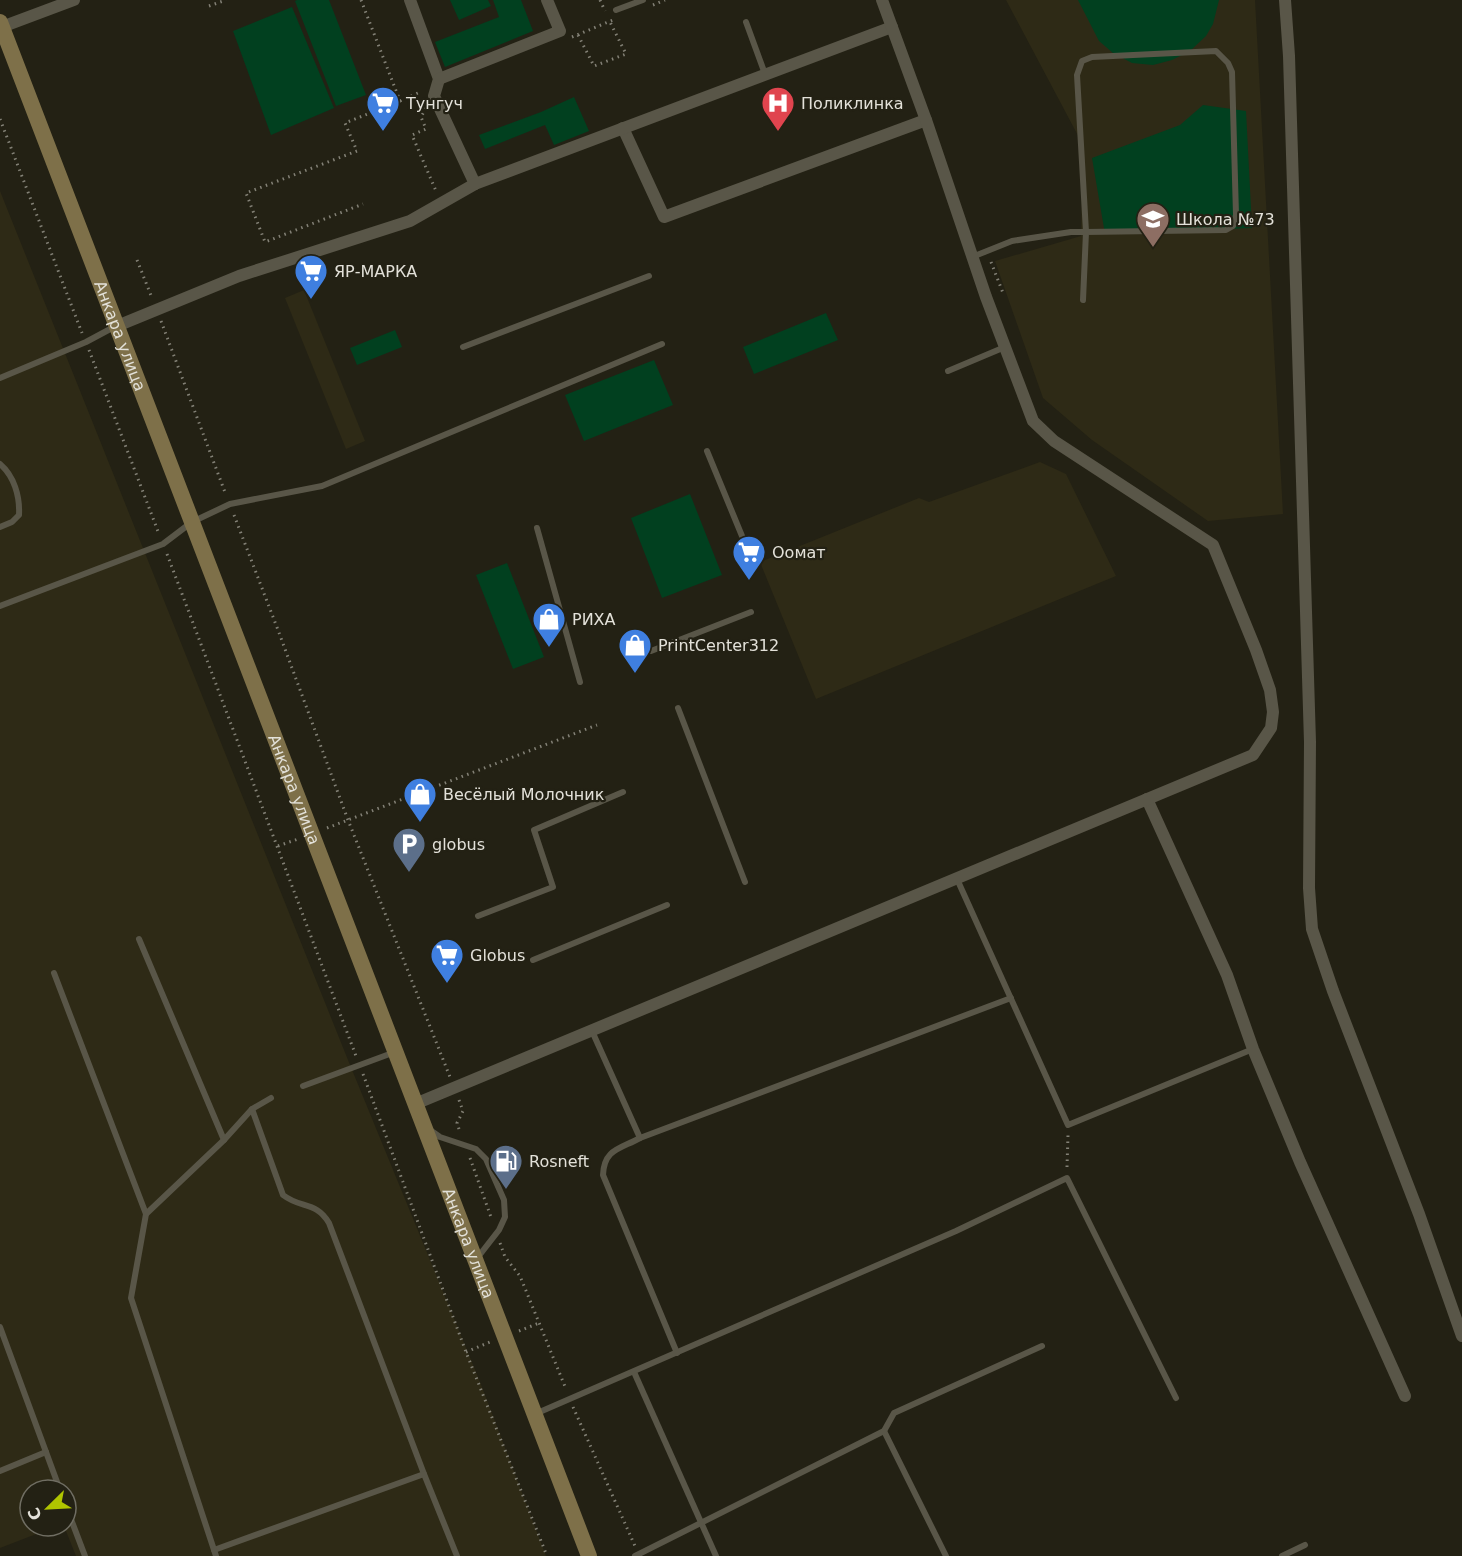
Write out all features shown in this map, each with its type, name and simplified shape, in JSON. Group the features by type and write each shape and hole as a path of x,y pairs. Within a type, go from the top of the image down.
{"main road":[{"name":"Анкара улица","path":"1,25 588,1556"}],"street":[{"path":"1,25 74,0"},
{"path":"410,0 437,85 434,96 475,184"},
{"path":"437,85 560,31 547,0"},
{"path":"415,1104 1253,755 1271,728 1274,712 1270,690 1213,545 1054,441 1033,421 972,258 926,120 882,0"},
{"path":"1285,0 1290,68 1310,718 1309,888 1312,929 1333,991 1419,1214 1462,1336"},
{"path":"117,326 239,276 410,221 475,184 892,27"},
{"path":"623,128 664,217 926,120"},
{"path":"1147,799 1227,975 1253,1049 1300,1162 1405,1396"}],"lane":[{"path":"616,10 643,0"},
{"path":"746,22 766,75"},
{"path":"972,258 1012,241 1071,232 1086,232 1226,230 1233,226 1236,215 1232,72 1228,63 1216,51 1092,57 1082,61 1077,75 1086,232 1083,300"},
{"path":"463,347 649,276"},
{"path":"0,378 86,342 117,326"},
{"path":"0,606 163,544 192,522 230,504 322,486 662,344"},
{"path":"948,371 1005,347"},
{"path":"707,451 742,536"},
{"path":"0,464 12,479 20,502 19,515 12,522 0,526"},
{"path":"537,528 580,682"},
{"path":"651,651 751,612"},
{"path":"678,708 745,882"},
{"path":"478,916 553,887 534,830 623,792"},
{"path":"957,879 1068,1125 1253,1049"},
{"path":"533,960 667,905"},
{"path":"139,939 224,1140"},
{"path":"54,973 146,1214 131,1298 132,1304 215,1553 424,1474"},
{"path":"677,1353 603,1175 604,1164 609,1154 640,1138 1011,999"},
{"path":"592,1030 640,1138"},
{"path":"303,1086 395,1052"},
{"path":"146,1214 224,1140 252,1109 271,1098"},
{"path":"252,1109 284,1195 317,1209 329,1223 457,1556"},
{"path":"422,1121 430,1131 440,1137 476,1149 486,1159 504,1200 506,1217 497,1233 475,1260"},
{"path":"534,1414 956,1231 1067,1178 1176,1398"},
{"path":"0,1327 56,1478"},
{"path":"636,1555 884,1431 894,1413 1042,1346"},
{"path":"634,1372 716,1556"},
{"path":"884,1431 946,1556"},
{"path":"0,1471 46,1452"},
{"path":"78,1538 85,1556"},
{"path":"1282,1556 1305,1545"}],"path":[{"path":"209,6 226,0"},
{"path":"361,0 400,101"},
{"path":"609,22 626,54 594,66 578,35 609,22"},
{"path":"363,204 265,242 246,193 357,151 345,123 437,85"},
{"path":"412,135 426,129 421,117 437,85"},
{"path":"0,119 278,846 466,1352 547,1556"},
{"path":"137,260 348,820 463,1111 457,1122 505,1257 520,1276 636,1555"},
{"path":"278,846 597,725"},
{"path":"1067,1178 1068,1125"}],"shaded area":[{"name":"Школа №73","path":"1006,0 1255,0 1283,514 1208,521 1092,440 1043,398 995,261 1081,236 1083,145"},
{"path":"0,191 348,1060 480,1382 546,1556 76,1556 69,1538 78,1538 78,1478 18,1478 18,1538 26,1538 0,1548"},
{"path":"304,290 365,441 346,449 285,298"},
{"path":"1040,462 1066,474 1116,576 816,699 760,562 919,498 929,502"}],"green space":[{"path":"329,0 366,95 336,106 295,1"},
{"path":"450,0 488,0 491,6 459,20"},
{"path":"493,0 521,0 533,31 445,67 435,42 499,17"},
{"path":"1078,0 1219,0 1213,24 1206,36 1190,51 1172,60 1153,65 1132,63 1113,53 1099,41"},
{"path":"292,7 334,108 271,135 233,31"},
{"path":"574,97 589,131 554,145 545,125 485,149 479,135"},
{"path":"1203,105 1246,111 1252,228 1105,234 1092,158 1180,125"},
{"path":"826,313 838,340 754,374 743,347"},
{"path":"395,330 402,347 357,365 350,348"},
{"path":"654,360 673,405 584,441 565,395"},
{"path":"690,494 722,575 662,598 631,518"},
{"path":"507,563 544,657 513,669 476,575"}],"place":[{"name":"Тунгуч","path":"383,132"},
{"name":"Поликлинка","path":"778,132"},
{"name":"Школа №73","path":"1153,248"},
{"name":"ЯР-МАРКА","path":"311,300"},
{"name":"Оомат","path":"749,581"},
{"name":"РИХА","path":"549,648"},
{"name":"PrintCenter312","path":"635,674"},
{"name":"Весёлый Молочник","path":"420,823"},
{"name":"globus","path":"409,873"},
{"name":"Globus","path":"447,984"},
{"name":"Rosneft","path":"506,1190"}]}
